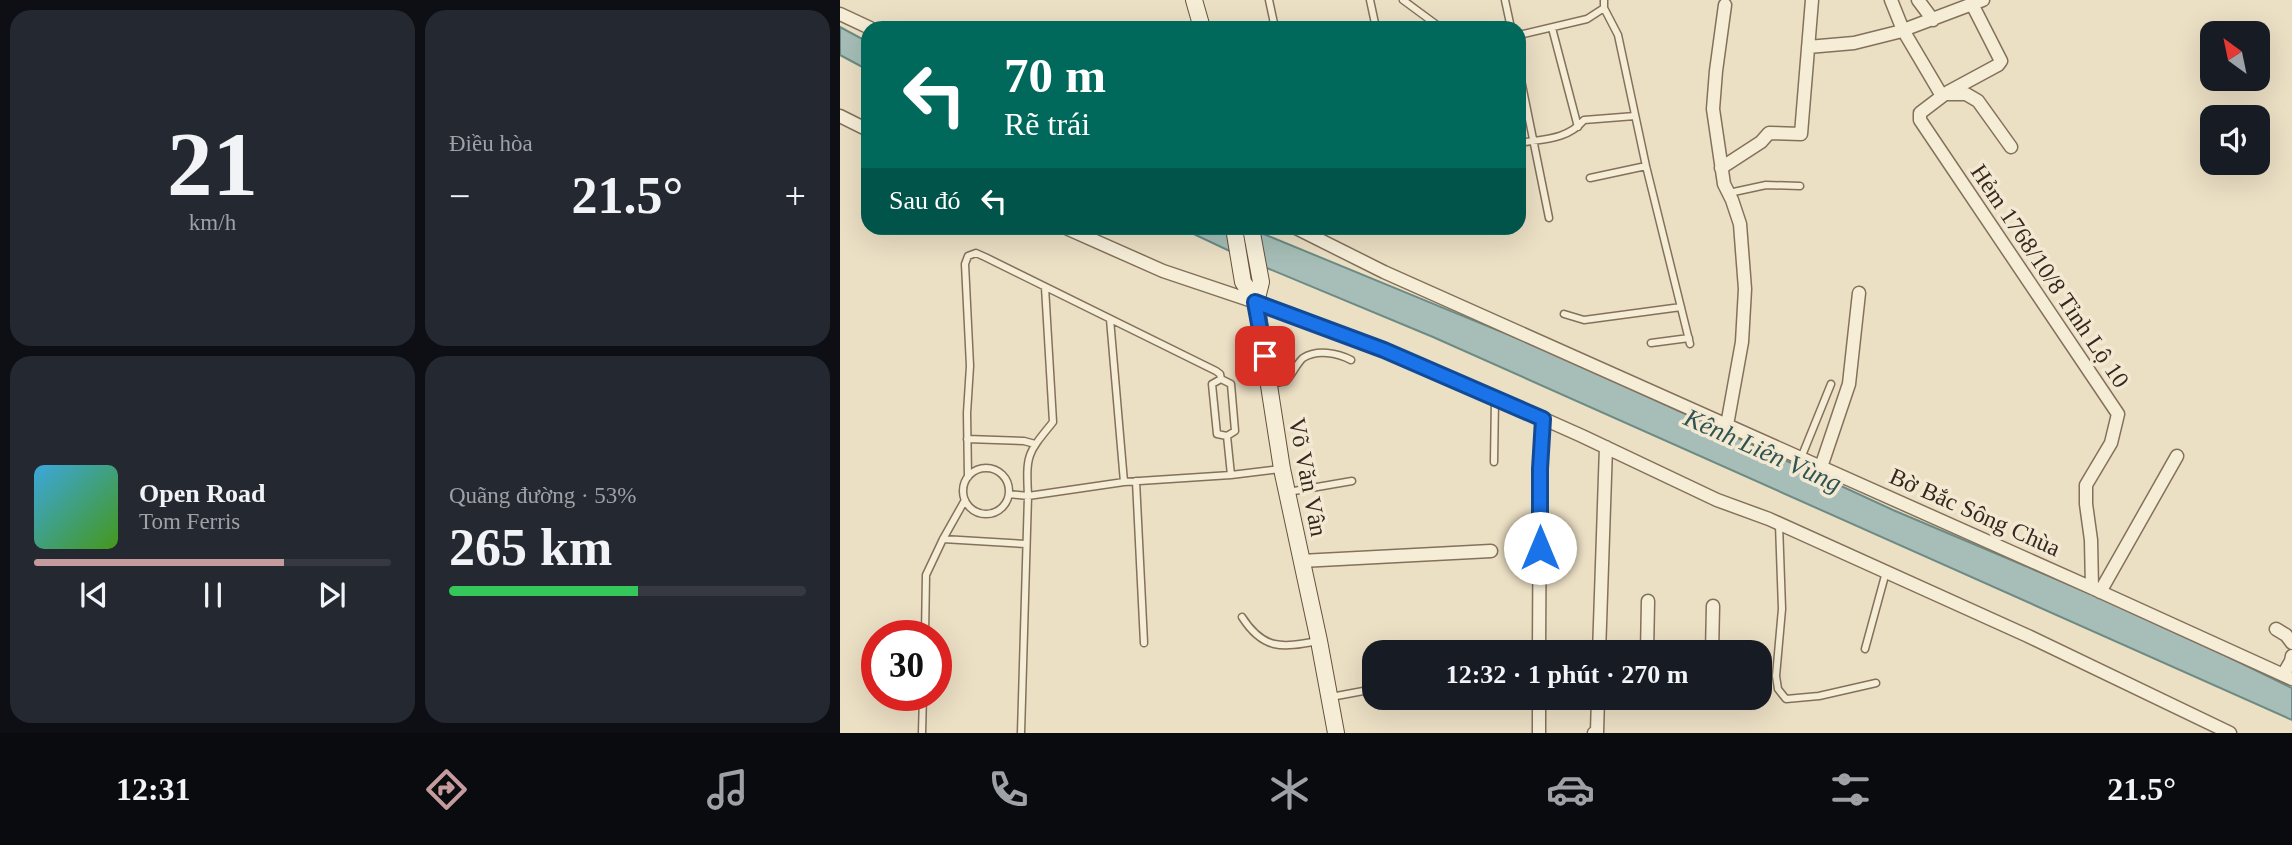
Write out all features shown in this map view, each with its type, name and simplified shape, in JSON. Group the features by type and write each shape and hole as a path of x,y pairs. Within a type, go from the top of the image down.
{"street":[{"path":"1195,0 1200,21"},
{"path":"1721,168 1761,142 1769,133 1801,134 1812,0"},
{"path":"1891,0 1903,30 1944,95"},
{"path":"1918,0 1933,20"},
{"path":"1808,47 1854,43 1903,30 1977,2 2001,61 1944,95"},
{"path":"1725,5 1713,109 1724,184 1740,224 1745,289 1742,342 1727,425"},
{"path":"840,14 861,24"},
{"path":"1944,95 1966,94 1978,101 2011,147"},
{"name":"Hẻm 1768/10/8 Tỉnh Lộ 10","path":"1944,95 1920,113 1920,120 2119,414 2112,443 2086,485 2096,590"},
{"path":"840,116 861,126"},
{"path":"1082,235 1163,271 1384,350 1495,398 1717,500 1779,524 2028,636 2230,733"},
{"path":"1235,235 1243,282 1255,302"},
{"name":"Võ Văn Vân","path":"1252,235 1261,282 1255,302 1282,469 1336,733"},
{"name":"Bờ Bắc Sông Chùa","path":"1310,235 1384,272 2288,677"},
{"path":"1821,467 1849,384 1859,293"},
{"path":"1539,640 1540,469 1543,419"},
{"path":"1599,640 1606,447"},
{"path":"2096,590 2177,456"},
{"path":"1301,561 1491,551"},
{"path":"1647,640 1648,601"},
{"path":"1712,640 1713,606"},
{"path":"2276,629 2292,643"},
{"path":"2288,677 2292,656"},
{"path":"1539,710 1539,733"},
{"path":"1596,733 1597,710"}],"lane":[{"path":"1269,0 1274,21"},
{"path":"1370,0 1374,21"},
{"path":"1403,0 1432,21"},
{"path":"1505,0 1510,21"},
{"path":"1526,34 1587,19 1604,4 1618,35 1646,166 1689,341 1651,343"},
{"path":"1552,28 1578,127"},
{"path":"1526,106 1549,218"},
{"path":"1526,142 1573,132 1584,120 1635,116"},
{"path":"1590,178 1646,166"},
{"path":"1729,193 1766,185 1800,186"},
{"path":"968,477 978,470 990,468 1001,473 1008,482 1009,494 1005,505 995,513 983,514 972,509 965,500 964,488 968,477 967,414 970,366 965,264 968,256 976,253 1216,371 1221,379 1231,384 1235,431 1227,436 1217,433 1214,409 1212,384 1221,379"},
{"path":"1021,733 1028,496 1026,468 1028,454 1053,422 1045,287"},
{"path":"1564,314 1584,320 1681,307"},
{"path":"1110,319 1124,482"},
{"path":"1269,384 1286,381 1301,359 1317,353 1341,355 1351,360"},
{"path":"1801,458 1831,384"},
{"path":"1494,462 1495,398"},
{"path":"1227,436 1231,475"},
{"path":"967,439 1024,441 1035,444"},
{"path":"1009,494 1028,496 1124,482 1282,469"},
{"path":"1136,481 1144,643"},
{"path":"1286,492 1352,481"},
{"path":"925,620 926,575 965,500"},
{"path":"1779,524 1782,609 1776,676 1778,690 1786,699 1819,696 1876,683"},
{"path":"943,539 1026,544"},
{"path":"1865,649 1886,572"},
{"path":"1242,617 1252,632 1276,646 1319,640"},
{"path":"1329,697 1362,691"},
{"path":"922,733 923,711"}],"water":[{"path":"840,27 861,38 861,66 840,55"},
{"name":"Kênh Liên Vùng","path":"1196,235 1266,235 1560,356 1893,510 2153,620 2292,688 2292,720 1433,337 1255,263"}],"route":[{"path":"1265,356 1255,302 1384,350 1543,419 1540,548"}]}
